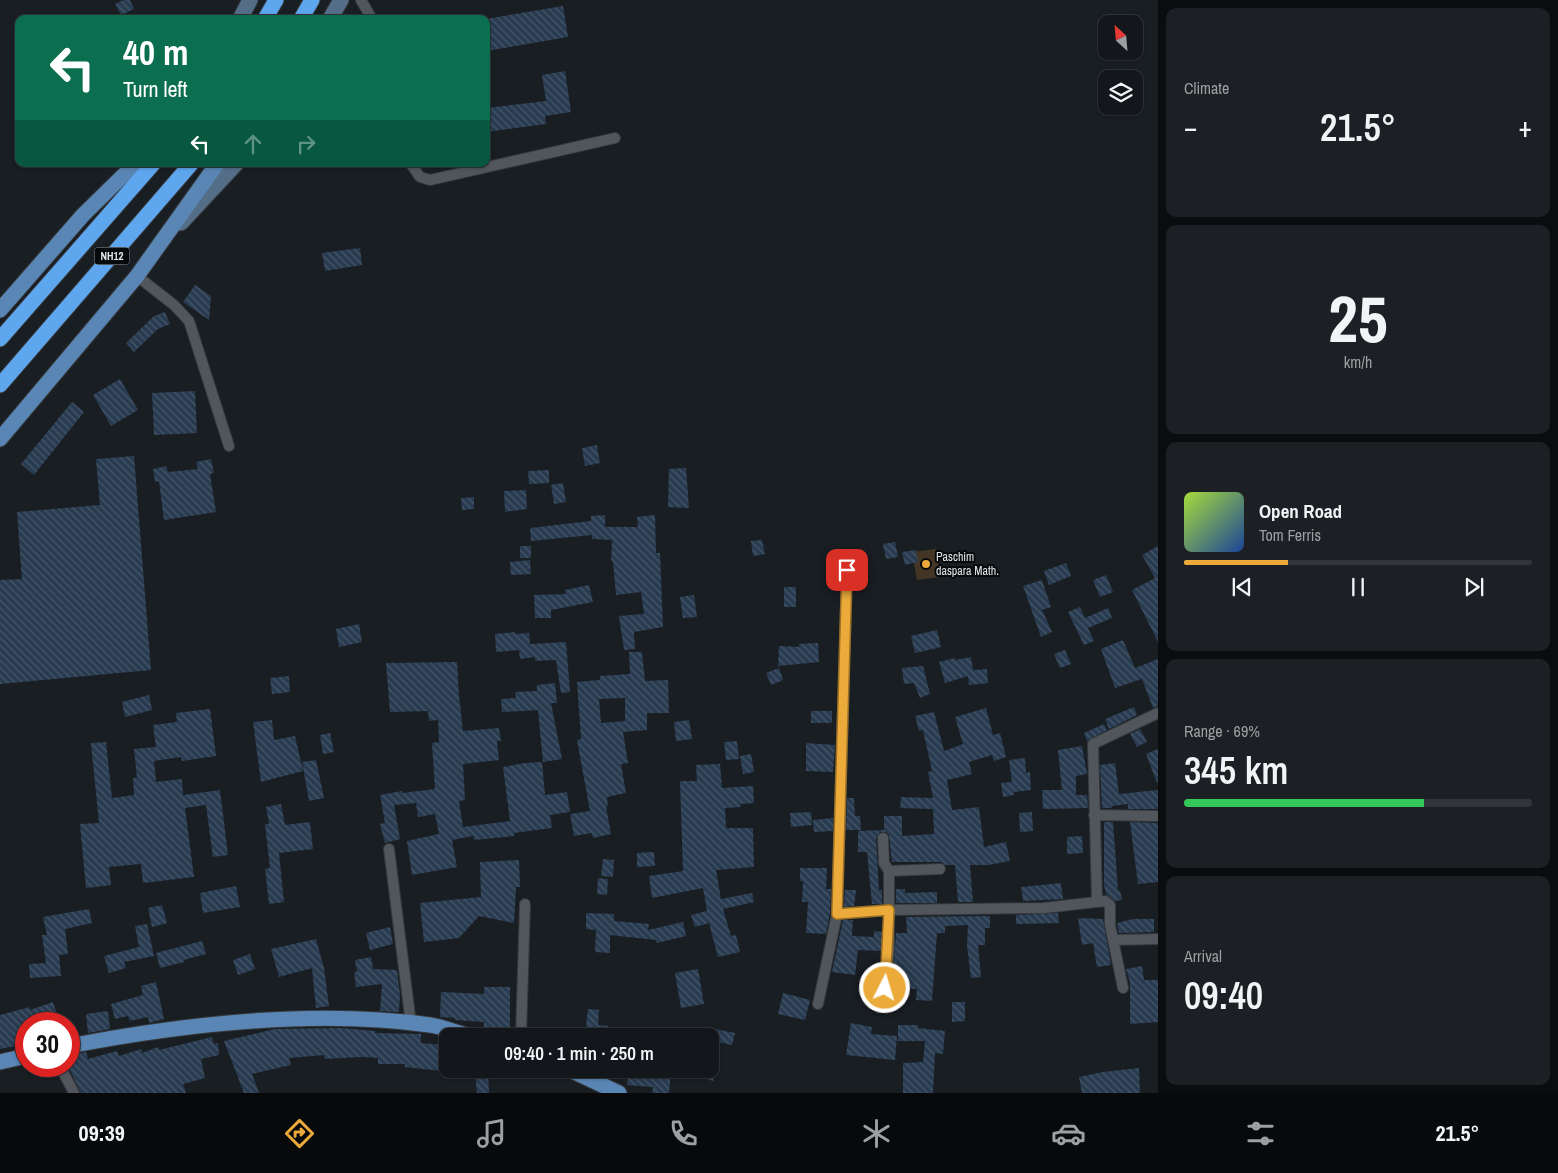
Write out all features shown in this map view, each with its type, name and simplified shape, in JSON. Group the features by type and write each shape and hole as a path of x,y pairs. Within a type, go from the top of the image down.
{"highway":[{"path":"267,15 276,0"},
{"path":"303,15 312,0"},
{"name":"NH12","path":"4,335 150,167"},
{"name":"NH12","path":"0,385 188,167"}],"main road":[{"path":"0,310 83,215 132,167"},
{"path":"0,439 137,276 215,167"},
{"path":"80,1044 130,1034 241,1022 349,1019 432,1025 442,1028"},
{"path":"0,1060 15,1057"},
{"path":"587,1078 619,1093"}],"street":[{"path":"242,15 250,0"},
{"path":"332,15 341,0"},
{"path":"361,0 370,15"},
{"path":"490,166 615,138"},
{"path":"161,243 233,167"},
{"path":"413,167 420,177 430,180 487,167"},
{"path":"137,276 174,305 189,321 229,446"},
{"path":"818,1004 837,914 847,570"},
{"path":"1097,900 1093,744 1158,713"},
{"path":"1094,815 1158,816"},
{"path":"883,838 884,863 889,871 889,949 884,1006"},
{"path":"389,849 411,1024"},
{"path":"889,871 940,869"},
{"path":"837,914 889,910 1044,908 1097,900 1105,901 1110,905 1110,925 1123,988"},
{"path":"522,1028 524,904"},
{"path":"1114,940 1158,939"},
{"path":"66,1077 74,1093"}],"shaded area":[{"name":"Paschim daspara Math.","path":"936,549 940,577 917,580 912,552"}],"building":[{"path":"124,0 130,0 134,9 121,15 115,4"},
{"path":"563,6 568,37 490,50 490,18"},
{"path":"565,71 571,112 545,116 546,124 490,131 490,108 546,101 542,75"},
{"path":"360,248 362,265 325,271 322,253"},
{"path":"195,285 211,296 209,320 183,302"},
{"path":"165,312 170,324 158,329 134,352 126,343 154,316"},
{"path":"120,379 138,410 111,426 93,395"},
{"path":"195,391 197,433 154,435 152,393"},
{"path":"72,402 84,412 34,475 21,464"},
{"path":"597,445 600,463 585,466 582,448"},
{"path":"134,456 151,670 0,684 0,580 22,579 17,512 100,505 96,459"},
{"path":"211,459 214,473 210,474 216,512 164,520 159,481 155,482 153,469 166,466 168,472 198,469 196,462"},
{"path":"686,468 689,508 668,507 669,469"},
{"path":"549,470 549,483 529,484 528,471"},
{"path":"563,483 566,502 554,504 551,485"},
{"path":"526,490 527,509 505,512 504,491"},
{"path":"474,497 474,509 462,510 461,498"},
{"path":"605,515 605,527 638,527 637,517 655,515 656,553 660,553 663,627 634,632 635,649 624,650 619,616 644,614 641,592 616,595 613,561 611,561 612,540 592,539 592,535 531,541 530,528 591,521 591,516"},
{"path":"762,540 765,554 753,556 751,541"},
{"path":"895,542 898,557 886,559 883,544"},
{"path":"520,546 531,546 531,558 520,558"},
{"path":"1158,546 1158,642 1132,590 1155,578 1142,555"},
{"path":"916,550 918,562 905,565 902,552"},
{"path":"530,560 531,574 511,575 510,562"},
{"path":"1066,563 1071,576 1049,585 1044,571"},
{"path":"1106,575 1113,592 1100,597 1093,580"},
{"path":"1042,580 1051,607 1042,610 1052,632 1041,637 1023,586"},
{"path":"589,585 593,602 551,610 551,618 535,618 534,595 566,594 565,590"},
{"path":"784,587 796,587 796,607 784,607"},
{"path":"694,595 697,617 683,618 680,597"},
{"path":"1080,607 1085,618 1108,608 1112,618 1088,628 1094,641 1084,645 1068,612"},
{"path":"359,624 362,642 339,647 336,629"},
{"path":"937,630 941,647 915,653 911,636"},
{"path":"515,632 515,634 529,633 530,644 566,642 570,692 561,693 556,660 535,661 535,657 520,659 519,650 496,652 495,634"},
{"path":"1123,640 1135,668 1158,659 1158,706 1153,708 1142,679 1115,688 1101,649"},
{"path":"818,643 819,662 778,666 779,646 799,647 799,644"},
{"path":"1065,650 1071,664 1060,668 1054,654"},
{"path":"629,652 642,652 645,681 668,680 669,713 647,713 647,730 623,732 628,763 621,764 626,793 607,797 608,806 606,806 611,834 593,838 592,833 574,836 570,814 590,811 577,740 581,739 577,682 600,680 600,676 630,674","holes":["625,698 625,721 601,723 599,699"]},
{"path":"971,657 973,670 987,669 988,683 969,685 968,676 945,683 939,662"},
{"path":"457,662 463,731 499,728 501,741 497,741 499,760 463,764 465,800 459,801 463,827 510,821 503,767 525,763 542,762 545,795 567,792 570,812 550,815 552,828 514,833 514,836 474,840 473,836 452,840 457,867 412,875 407,841 439,834 435,814 418,817 416,803 394,805 400,839 385,843 380,824 385,823 380,795 402,791 402,793 435,789 432,743 439,742 438,720 429,721 428,711 390,712 386,663"},
{"path":"923,666 930,694 920,698 914,683 904,684 902,668"},
{"path":"779,668 783,680 771,685 766,673"},
{"path":"289,676 290,692 272,694 270,678"},
{"path":"555,683 557,703 551,703 562,759 543,762 538,710 502,712 501,699 516,698 515,692 537,691 537,685"},
{"path":"149,695 152,710 125,717 122,702"},
{"path":"1134,707 1137,715 1109,729 1105,719"},
{"path":"986,708 993,735 1000,733 1006,757 994,761 992,755 969,762 972,774 947,780 952,810 979,807 984,847 1006,842 1010,861 989,865 970,865 973,902 958,902 955,865 945,865 940,862 892,862 889,835 886,832 880,832 876,838 879,890 882,890 882,904 872,904 867,852 858,852 858,831 884,830 884,816 902,816 902,836 934,834 933,809 900,808 901,797 933,798 928,772 932,771 923,730 919,731 915,716 934,712 944,751 963,744 955,717"},
{"path":"210,709 216,756 182,761 181,757 154,761 156,782 182,779 183,795 220,790 228,855 213,857 206,805 185,808 194,877 143,883 141,864 109,867 111,885 86,888 80,824 99,823 91,743 106,742 112,798 134,795 133,778 137,778 134,749 156,747 153,725 177,722 176,713"},
{"path":"811,711 832,711 832,723 811,723"},
{"path":"272,720 274,740 295,736 303,771 261,782 253,722"},
{"path":"689,720 692,739 676,741 674,722"},
{"path":"1104,724 1107,730 1087,741 1084,733"},
{"path":"1140,729 1147,742 1137,747 1130,734"},
{"path":"330,733 334,752 323,754 320,735"},
{"path":"737,741 739,759 726,760 724,742"},
{"path":"806,743 835,745 833,772 806,771"},
{"path":"1082,746 1087,774 1076,776 1076,795 1087,795 1088,808 1043,809 1042,790 1062,790 1058,750"},
{"path":"1158,749 1158,782 1157,783 1146,754"},
{"path":"751,754 754,772 743,774 740,756"},
{"path":"1025,758 1026,773 1030,772 1031,790 1014,792 1014,795 1003,797 1001,783 1012,782 1009,760"},
{"path":"316,760 324,798 309,801 302,762"},
{"path":"1115,763 1119,794 1158,790 1158,809 1128,809 1128,804 1112,806 1112,808 1102,808 1100,765"},
{"path":"720,764 722,788 753,786 754,803 740,804 741,807 725,808 726,828 753,828 754,867 716,870 721,899 752,893 754,902 723,909 731,936 736,935 740,952 718,957 709,923 695,927 691,915 707,911 703,888 652,898 649,876 683,871 680,781 697,781 696,765"},
{"path":"847,798 854,798 855,816 860,816 861,830 846,830"},
{"path":"281,804 285,825 310,822 313,849 279,853 284,902 269,904 265,869 270,868 265,824 269,824 266,807"},
{"path":"811,812 812,825 791,827 790,813"},
{"path":"1032,812 1033,831 1020,832 1019,813"},
{"path":"833,818 833,831 814,832 813,820"},
{"path":"1104,822 1113,822 1118,891 1120,890 1122,900 1115,901 1106,894 1104,885"},
{"path":"1130,822 1158,823 1158,882 1138,884"},
{"path":"1082,836 1083,853 1067,854 1067,837"},
{"path":"654,852 655,866 637,867 637,853"},
{"path":"603,859 614,860 613,877 601,876"},
{"path":"519,860 520,887 516,887 514,923 479,916 459,938 424,942 420,903 481,897 480,862"},
{"path":"800,868 827,868 826,889 831,889 830,913 826,934 806,933 808,902 802,902 803,881 800,881"},
{"path":"598,878 608,879 607,895 597,894"},
{"path":"1061,883 1063,899 1023,901 1021,887"},
{"path":"236,886 240,907 203,913 200,893"},
{"path":"896,889 905,889 905,893 937,892 937,903 896,903"},
{"path":"845,890 856,890 854,906 844,907"},
{"path":"162,905 167,923 152,927 148,908"},
{"path":"89,909 92,923 65,929 68,954 59,955 61,976 30,978 29,964 46,963 42,935 47,935 43,917"},
{"path":"586,913 614,914 614,921 649,924 648,930 683,922 686,936 657,943 656,940 610,935 610,953 595,952 596,930 586,929"},
{"path":"1058,913 1059,923 1016,924 1016,915"},
{"path":"990,916 990,928 985,928 985,945 978,945 981,977 971,978 967,946 968,925 945,926 945,933 937,933 932,1001 916,1000 917,989 892,989 896,933 907,933 906,917"},
{"path":"1078,918 1103,919 1111,965 1097,967 1093,943 1082,945"},
{"path":"1133,919 1154,919 1154,932 1119,933 1117,923"},
{"path":"843,920 853,920 852,936 874,937 874,931 882,932 882,951 858,950 855,975 832,972"},
{"path":"147,924 154,956 124,962 126,968 109,973 104,956 139,947 135,926"},
{"path":"390,927 393,944 370,950 366,933"},
{"path":"316,939 324,968 329,1006 316,1008 312,968 279,977 271,949"},
{"path":"202,941 206,954 160,968 156,953"},
{"path":"250,954 255,969 238,975 233,960"},
{"path":"371,957 373,969 397,970 400,995 399,1012 380,1011 382,984 356,987 354,972 357,972 355,960"},
{"path":"1142,966 1144,980 1158,980 1158,1022 1130,1024 1130,982 1126,969"},
{"path":"698,969 704,1004 681,1008 675,973"},
{"path":"156,982 164,1019 149,1023 148,1017 130,1021 128,1016 115,1019 111,1004 143,995 141,986"},
{"path":"484,987 510,987 510,1028 484,1028 484,1022 440,1017 441,992 484,994"},
{"path":"783,993 810,1000 805,1020 778,1014"},
{"path":"53,1002 56,1012 15,1012 15,1046 0,1049 0,1015 30,1007 30,1010"},
{"path":"952,1002 965,1002 965,1021 952,1022"},
{"path":"588,1009 599,1010 598,1025 608,1026 608,1028 586,1028"},
{"path":"108,1011 110,1029 88,1033 86,1014"},
{"path":"851,1023 872,1027 871,1034 897,1036 895,1060 846,1055"},
{"path":"898,1025 918,1025 918,1028 945,1031 943,1054 935,1053 933,1093 903,1093 903,1063 923,1062 925,1041 898,1041"},
{"path":"341,1028 375,1031 375,1033 421,1034 421,1043 439,1045 439,1071 405,1067 405,1064 378,1064 378,1058 325,1059 324,1055 289,1058 291,1065 252,1074 259,1093 244,1093 224,1041 275,1029"},
{"path":"719,1030 735,1033 732,1045 719,1042"},
{"path":"212,1037 214,1044 218,1043 219,1055 201,1059 205,1078 183,1084 186,1093 81,1093 73,1077 80,1077 80,1053 86,1052 88,1059 117,1051 119,1056 141,1049 142,1053 158,1047 159,1050"},
{"path":"1139,1068 1140,1093 1082,1093 1079,1077"},
{"path":"476,1078 488,1078 489,1093 477,1093"},
{"path":"628,1078 670,1078 669,1093 652,1093 653,1087 627,1085"},
{"path":"702,1078 714,1078 713,1081"}],"place":[{"name":"Paschim daspara Math.","path":"926,564"}],"route":[{"path":"847,570 837,914 889,910 889,949 885,988"}]}
